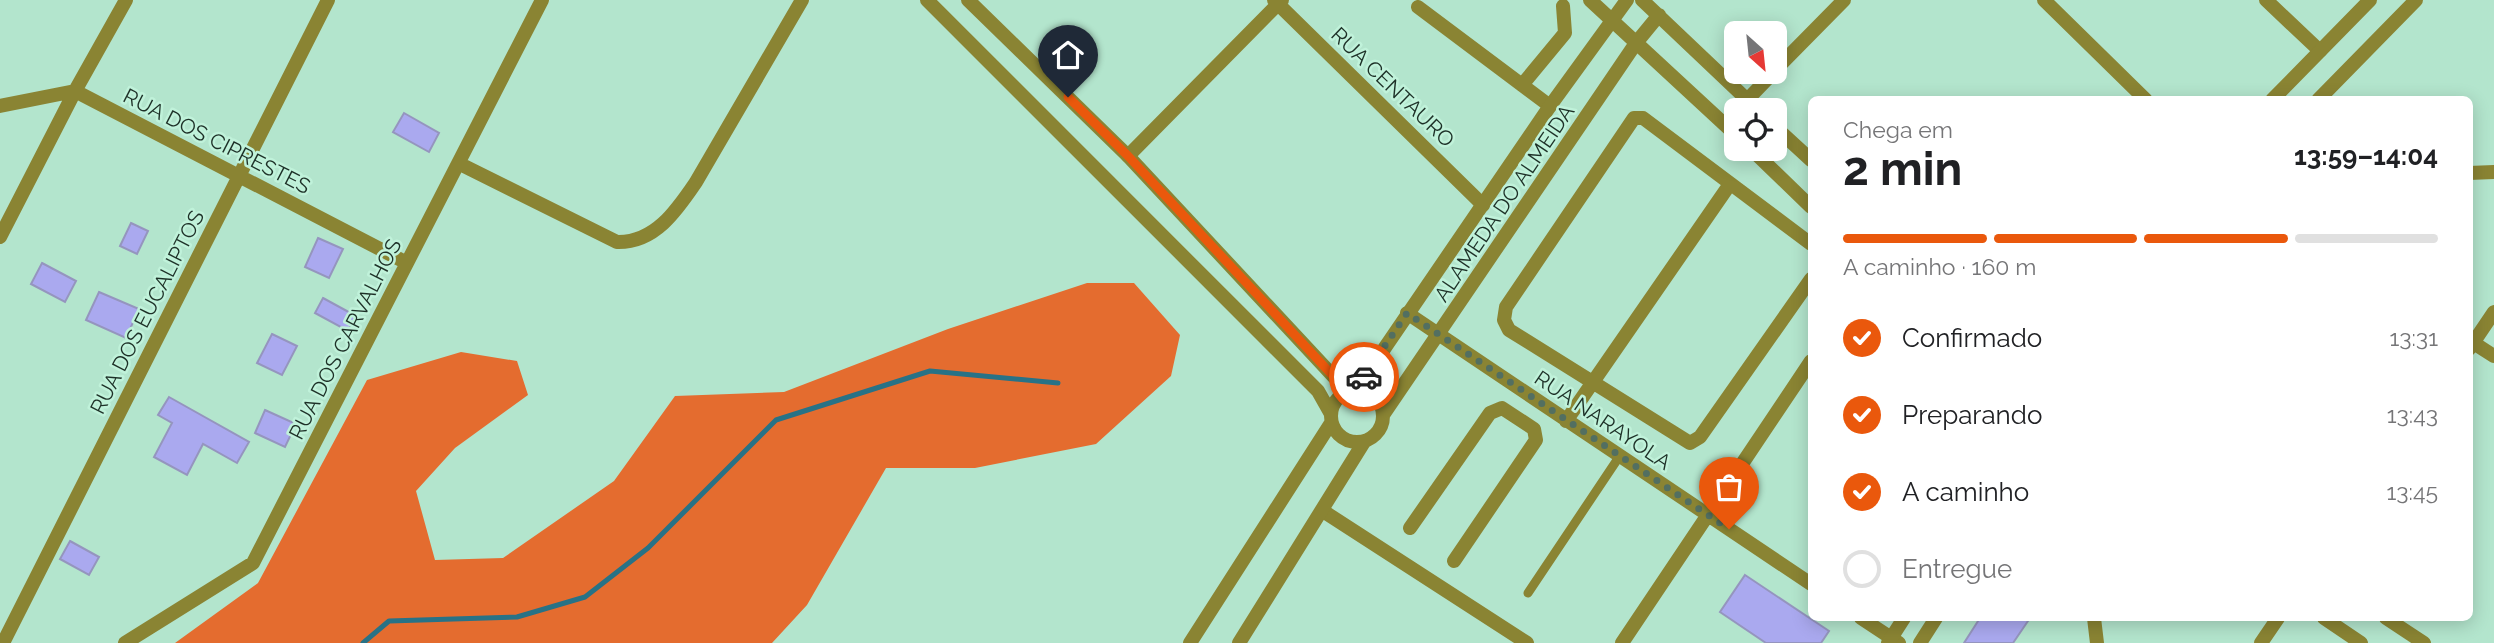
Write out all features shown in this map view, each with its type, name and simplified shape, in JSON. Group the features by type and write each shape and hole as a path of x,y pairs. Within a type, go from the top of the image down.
{"street":[{"path":"0,237 75,91 126,0"},
{"name":"RUA DOS EUCALIPTOS","path":"3,643 328,0"},
{"name":"RUA DOS CARVALHOS","path":"125,643 253,563 542,0"},
{"path":"460,164 617,242 630,242 647,236 672,215 696,182 802,0"},
{"path":"927,0 1318,391 1344,439 1364,442"},
{"path":"968,0 1128,156 1352,391"},
{"path":"1590,0 1724,124"},
{"name":"ALAMEDA DO ALMEIDA","path":"1352,391 1626,0"},
{"path":"1642,0 1745,98"},
{"path":"1787,59 1844,0"},
{"path":"2266,0 2320,51"},
{"path":"2276,96 2370,0"},
{"path":"2322,96 2416,0"},
{"path":"1128,156 1278,1"},
{"name":"RUA CENTAURO","path":"1278,1 1483,205"},
{"path":"2053,3 2142,96"},
{"path":"1522,85 1565,33 1563,6"},
{"path":"1418,7 1550,106"},
{"name":"ALAMEDA DO ALMEIDA","path":"1384,415 1636,43 1659,15"},
{"path":"1749,98 1762,84"},
{"path":"0,106 75,91"},
{"name":"RUA DOS CIPRESTES","path":"75,91 407,263"},
{"path":"1808,242 1643,118 1634,118 1628,122 1504,314 1509,330 1687,442 1694,442 1808,283"},
{"path":"1787,137 1808,157"},
{"path":"1763,161 1808,204"},
{"path":"2473,173 2494,172"},
{"path":"1566,421 1730,184"},
{"path":"2473,341 2494,312"},
{"name":"RUA NARAYOLA","path":"1407,313 1808,582"},
{"path":"2473,345 2494,356"},
{"path":"1622,643 1808,366"},
{"path":"1190,643 1331,418 1336,400 1352,391 1369,393 1379,402 1384,415 1379,432 1364,442 1239,643"},
{"path":"1519,419 1532,398"},
{"path":"1410,528 1490,413 1502,408 1534,429 1536,440 1454,561"},
{"path":"1323,511 1527,643"},
{"path":"1865,621 1893,641 1903,621"},
{"path":"1920,643 1934,621"},
{"path":"2094,621 2097,643"},
{"path":"2261,643 2276,621"},
{"path":"2328,621 2361,643"},
{"path":"2391,621 2424,643"}],"lane":[{"path":"1528,593 1619,457"}],"shaded area":[{"path":"1087,283 1134,283 1180,335 1171,376 1096,444 975,468 886,468 807,605 772,643 175,643 258,583 367,380 461,352 517,361 528,395 455,448 416,491 435,560 503,558 614,481 675,396 784,392 948,329"}],"building":[{"path":"404,113 439,133 429,152 393,132"},
{"path":"131,223 148,231 137,254 120,246"},
{"path":"318,238 343,249 329,278 305,267"},
{"path":"42,263 76,281 65,302 31,284"},
{"path":"99,292 139,309 126,338 86,320"},
{"path":"323,298 356,316 348,331 315,313"},
{"path":"272,334 297,346 282,375 257,363"},
{"path":"169,397 249,442 237,463 203,444 187,475 154,457 172,423 158,415"},
{"path":"265,410 296,424 285,447 255,433"},
{"path":"70,541 99,557 89,575 60,559"},
{"path":"1745,575 1808,617 1808,621 1814,621 1829,631 1821,643 1766,643 1720,612"},
{"path":"1978,621 2028,621 2013,643 1964,643"}],"waterway":[{"path":"363,643 389,621 517,617 585,597 648,548 776,420 930,371 1058,383"}],"way so far":[{"path":"1364,377 1407,313 1729,529"}],"route":[{"path":"1068,97 1128,156 1348,392 1356,390 1364,377"}]}
